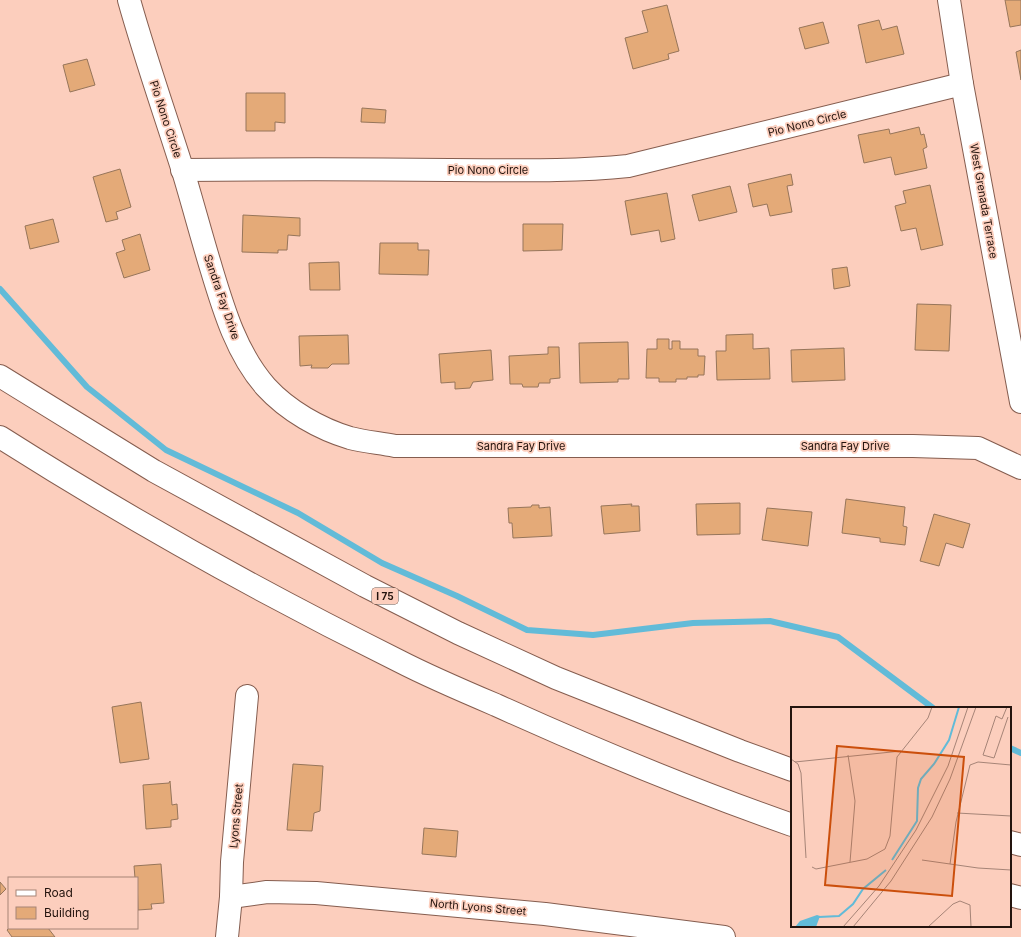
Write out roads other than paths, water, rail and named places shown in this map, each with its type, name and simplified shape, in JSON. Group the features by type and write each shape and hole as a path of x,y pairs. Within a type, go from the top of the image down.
{"main road":[{"name":"Pio Nono Circle","path":"129,0 182,170 503,170 608,168 628,166 962,84"},
{"name":"West Grenada Terrace","path":"949,0 962,84 1021,402"},
{"name":"Sandra Fay Drive","path":"182,170 217,290 235,337 249,364 266,387 282,402 300,415 326,429 351,438 395,446 913,446 978,448 1021,468"},
{"name":"I 75","path":"0,376 154,471 365,586 458,633 556,678 791,770"},
{"path":"0,437 77,486 218,567 400,662 566,737 747,809 791,825"},
{"name":"Lyons Street","path":"227,937 231,897 232,862 247,696"},
{"path":"1011,842 1021,845"},
{"name":"North Lyons Street","path":"231,897 267,892 316,893 537,913 609,929 724,937"},
{"path":"1011,895 1021,898"}],"waterway":[{"path":"0,289 87,387 166,450 298,513 382,563 457,596 527,630 593,635 693,623 770,621 838,637 932,707"},
{"path":"1011,748 1021,753"}]}
